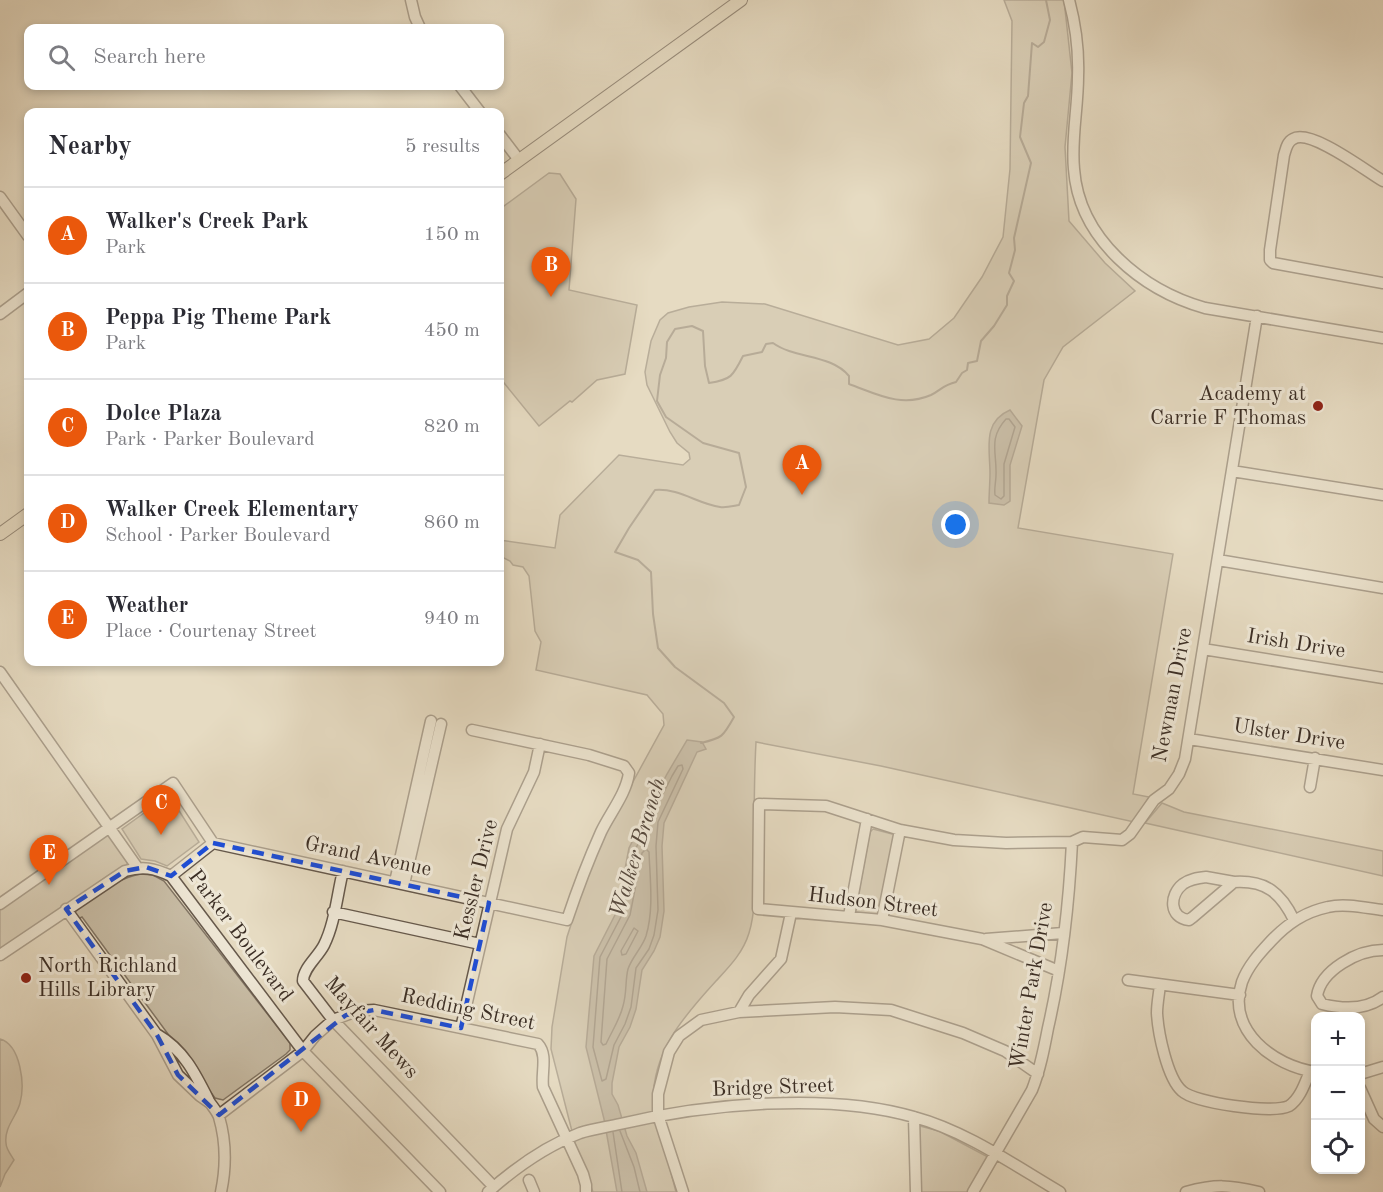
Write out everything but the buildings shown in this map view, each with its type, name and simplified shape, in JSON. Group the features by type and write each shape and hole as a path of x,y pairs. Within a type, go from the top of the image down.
{"main road":[{"path":"504,171 741,0"},
{"path":"0,534 24,517"}],"street":[{"path":"411,0 418,24"},
{"path":"1069,0 1078,47 1074,172 1082,203 1096,232 1127,267 1170,295 1205,308 1383,338"},
{"path":"463,90 477,108"},
{"path":"1383,181 1322,143 1310,138 1293,139 1288,143 1284,155 1270,260 1273,263 1383,283"},
{"path":"504,142 516,162"},
{"path":"504,148 516,162"},
{"path":"0,197 24,230"},
{"path":"0,314 24,296"},
{"name":"Newman Drive","path":"758,909 759,804 825,806 900,830 954,840 1005,843 1072,842 1083,837 1122,840 1130,834 1154,800 1169,789 1185,759 1189,739 1257,316"},
{"path":"1232,471 1383,495"},
{"path":"1218,560 1383,588"},
{"name":"Irish Drive","path":"1203,649 1383,678"},
{"path":"0,672 137,867 111,878 0,955"},
{"path":"400,883 436,722"},
{"path":"472,730 540,744"},
{"name":"Ulster Drive","path":"1189,739 1383,770"},
{"name":"Grand Avenue","path":"213,843 567,920 579,882 626,785 629,772 624,766 618,764 540,744"},
{"name":"Kessler Drive","path":"461,1028 507,829 534,772 540,744"},
{"path":"1310,787 1315,758"},
{"path":"0,904 173,783 213,843 171,876"},
{"path":"849,916 867,819"},
{"path":"882,920 900,830"},
{"name":"Winter Park Drive","path":"973,1192 1032,1090 1038,1074 1059,971 1070,888 1072,842"},
{"name":"Parker Boulevard","path":"137,867 157,870 171,876 303,1051 440,1192"},
{"name":"Mayfair Mews","path":"343,871 324,944 315,960 304,972 303,981 333,1020 491,1189"},
{"path":"1234,882 1189,920 1180,918 1176,914 1173,902 1177,890 1190,879 1206,877 1252,883 1271,889 1287,905 1294,920"},
{"path":"1311,1071 1278,1061 1265,1052 1246,1029 1239,1011 1240,995 1246,973 1257,955 1283,928 1310,912 1332,906 1383,910"},
{"path":"66,909 158,1035 178,1050 200,1080 210,1103 219,1115 224,1147 221,1192"},
{"name":"Hudson Street","path":"758,909 882,920 982,939 1059,971"},
{"path":"333,912 480,944"},
{"path":"739,1012 749,995 781,959 791,913"},
{"name":"Hudson Street","path":"982,939 1063,933"},
{"path":"1383,950 1364,953 1345,962 1324,980 1318,989 1317,996 1322,1004 1355,1008 1383,997"},
{"path":"1128,980 1240,995"},
{"path":"1160,985 1157,1011 1167,1061 1177,1086 1189,1096 1262,1109 1285,1107 1297,1099 1311,1075"},
{"path":"683,1192 658,1115 658,1094 669,1052 679,1036 701,1020 739,1012 835,1007 891,1010 963,1033 1005,1052 1038,1074"},
{"name":"Redding Street","path":"219,1115 303,1051 315,1036 333,1020 357,1011 374,1010 538,1044 544,1053 541,1074 543,1087 586,1180 586,1192"},
{"path":"1365,1072 1383,1067"},
{"path":"1365,1099 1374,1119 1383,1127"},
{"name":"Bridge Street","path":"491,1189 524,1162 567,1139 586,1132 658,1115 756,1104 834,1104 872,1108 914,1117 946,1129 994,1153 1060,1192"},
{"path":"914,1117 916,1192"},
{"path":"529,1180 534,1192"},
{"path":"1186,1192 1210,1186 1226,1186 1259,1192"}],"highlighted area":[{"path":"213,843 489,903 461,1028 374,1010 346,1015 219,1115 178,1075 157,1035 66,909 125,871 146,867 171,876"}],"shaded area":[{"path":"1004,0 1064,0 1072,73 1065,147 1069,221 1105,263 1135,291 1063,347 1044,380 1018,528 1173,554 1133,794 1149,797 1134,822 881,766 756,742 755,892 749,933 735,959 692,1008 672,1036 658,1068 654,1085 653,1104 676,1192 593,1192 576,1147 551,1049 552,1027 567,937 590,866 664,725 663,714 647,695 536,670 541,642 535,631 529,576 523,567 513,565 504,558 504,541 555,548 560,515 619,455 683,465 690,459 689,453 677,443 670,432 647,385 645,372 651,341 660,320 668,313 722,302 765,304 898,345 929,339 954,318 982,277 1003,237 1010,169 1012,21"},
{"path":"549,173 560,174 576,199 569,290 637,305 625,374 597,380 539,426 504,383 504,206"},
{"path":"169,795 199,842 167,866 141,859 122,829"},
{"path":"1162,803 1184,812 1383,851 1383,876 1145,823"},
{"path":"873,829 896,835 881,916 855,913 870,832"},
{"path":"108,834 128,860 127,865 109,875 6,948 0,949 0,909"},
{"path":"141,874 153,875 164,881 290,1043 290,1050 286,1054 223,1100 215,1098 82,917 78,919 75,913 115,883"},
{"path":"0,1039 13,1049 17,1057 22,1086 20,1103 6,1137 7,1147 14,1160 0,1187"},
{"path":"920,1126 939,1131 988,1157 970,1192 920,1192 918,1130"}],"water":[{"path":"1010,410 1022,426 1010,465 1010,501 1004,505 989,503 991,429 1001,415"},
{"path":"687,740 702,742 706,749 697,752 664,823 662,846 664,911 660,937 642,970 636,1009 630,1027 619,1047 612,1083 612,1094 618,1105 627,1136 636,1153 647,1192 617,1192 604,1119 586,1047 594,956 617,911 629,848"}],"waterway":[{"name":"Walker Branch","path":"701,743 721,736 734,717 724,703 675,667 658,648 653,614 651,572 638,560 615,552 655,490 672,491 712,505 725,507 739,505 746,487 739,453 703,443 666,417 657,401 667,342 675,329 692,326 703,331 705,366 709,383 731,376 743,356 762,352 766,344 773,343 792,352 833,364 849,376 849,384 889,398 920,399 956,382 967,370 968,363 977,361 981,341 1007,305 1007,296 1014,281 1009,273 1015,250 1014,238 1031,163 1020,137 1024,103 1028,96 1032,43 1038,47 1044,42 1050,20 1046,0"}],"place":[{"name":"Peppa Pig Theme Park","path":"551,297"},
{"name":"Academy at Carrie F Thomas","path":"1318,406"},
{"name":"Walker's Creek Park","path":"802,495"},
{"name":"Dolce Plaza","path":"161,835"},
{"name":"Weather","path":"49,885"},
{"name":"North Richland Hills Library","path":"26,978"},
{"name":"Walker Creek Elementary","path":"301,1132"}]}
